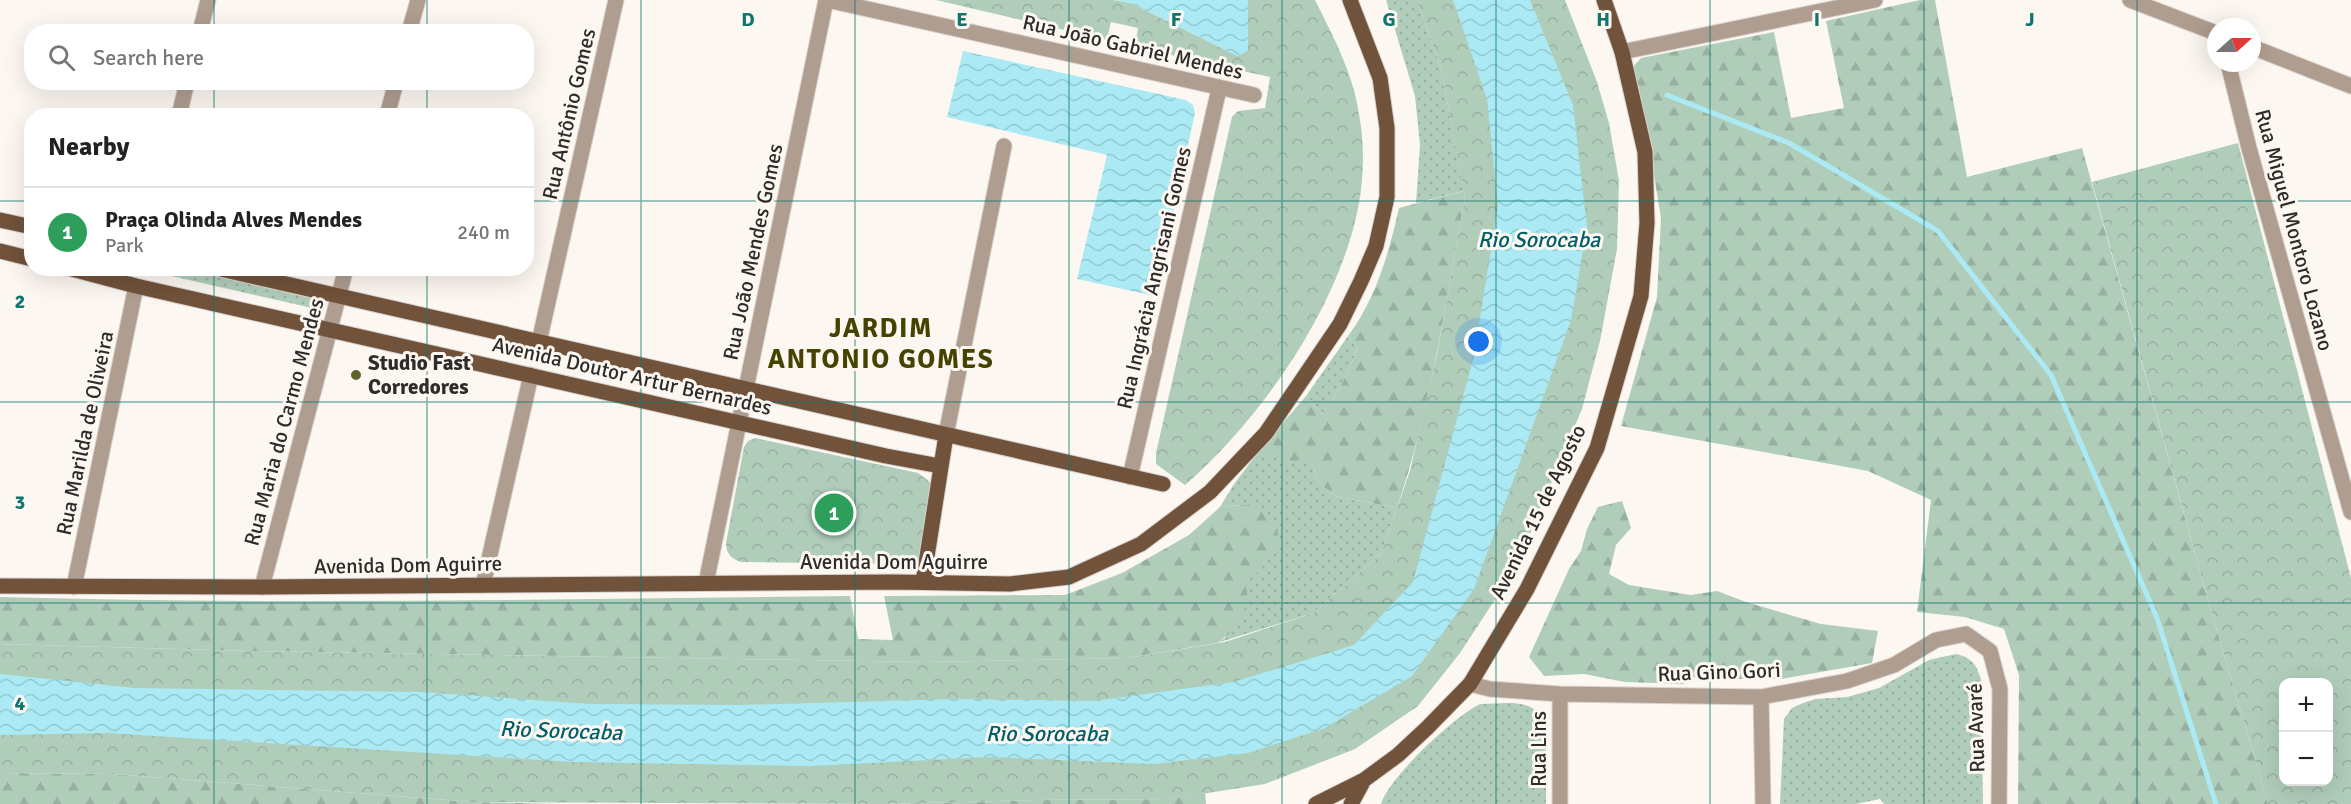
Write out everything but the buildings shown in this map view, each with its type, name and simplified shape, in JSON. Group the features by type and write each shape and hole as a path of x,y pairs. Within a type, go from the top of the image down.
{"main road":[{"name":"Avenida Dom Aguirre","path":"0,586 262,587 923,582 1010,584 1070,577 1142,544 1210,492 1266,433 1340,324 1376,246 1387,197 1387,128 1380,78 1350,0"},
{"name":"Avenida 15 de Agosto","path":"1318,804 1352,800 1364,780 1398,755 1470,684 1527,589 1596,448 1641,296 1647,223 1645,152 1622,52 1604,0"},
{"path":"0,220 24,225"},
{"path":"0,250 24,257"},
{"name":"Avenida Doutor Artur Bernardes","path":"98,276 940,466"},
{"name":"Avenida Doutor Artur Bernardes","path":"251,276 1163,484"},
{"path":"923,582 946,435"}],"street":[{"path":"202,24 208,0"},
{"path":"411,24 418,0"},
{"name":"Rua Antônio Gomes","path":"539,342 616,0"},
{"name":"Rua João Gabriel Mendes","path":"827,0 1254,95"},
{"name":"Rua João Mendes Gomes","path":"706,583 827,0"},
{"path":"1622,52 1875,0"},
{"path":"2130,0 2207,30"},
{"path":"2261,51 2351,86"},
{"name":"Rua Miguel Montoro Lozano","path":"2230,72 2248,148 2351,512"},
{"name":"Rua Ingrácia Angrisani Gomes","path":"1130,477 1219,89"},
{"path":"181,108 185,90"},
{"path":"389,108 394,90"},
{"path":"946,435 1004,146"},
{"name":"Rua Maria do Carmo Mendes","path":"262,587 344,276"},
{"name":"Rua Marilda de Oliveira","path":"74,587 136,286"},
{"path":"483,585 531,375"},
{"name":"Rua Gino Gori","path":"1470,684 1490,689 1560,694 1761,697 1847,681 1894,664 1936,640 1966,634 1990,651"},
{"name":"Rua Avaré","path":"1990,651 2000,689 1999,804"},
{"name":"Rua Lins","path":"1560,694 1560,804"},
{"path":"1761,697 1763,804"}],"green space":[{"path":"936,0 1113,0 1131,3 1238,56 1248,50 1248,0 1315,0 1329,27 1352,84 1361,126 1363,164 1361,189 1347,250 1332,288 1313,325 1267,396 1241,429 1185,485 1156,464 1156,453 1232,117 1238,111 1265,108 1270,77 1135,47 1138,28 1111,22 1107,40"},
{"path":"1386,0 1417,0 1441,68 1464,191 1416,203 1420,145 1415,96"},
{"path":"1417,0 1565,0 1597,82 1609,123 1619,181 1617,249 1600,341 1582,409 1530,534 1498,595 1460,653 1418,706 1355,749 1265,784 1170,799 884,804 473,802 113,774 0,773 0,644 250,651 925,662 1127,658 1225,642 1313,613 1381,554 1410,471 1437,354 1465,198 1441,68"},
{"path":"1920,0 1935,0 1967,177 2082,148 2206,593 2268,804 2018,804 2019,675 2004,629 1965,617 1917,612 1931,500 1868,471 1621,426 1657,297 1661,218 1650,151 1631,69 1641,58 1774,32 1791,118 1844,108 1826,21"},
{"path":"2238,143 2351,578 2351,804 2268,804 2206,593 2092,182"},
{"path":"1464,191 1465,198 1428,393 1397,508 1335,496 1318,482 1313,466 1271,456 1262,447 1306,396 1322,414 1338,390 1357,348 1348,336 1374,291 1386,258 1399,208"},
{"path":"172,276 224,276 317,296 321,302 319,307 312,308"},
{"path":"1348,336 1357,348 1342,382 1322,414 1306,396"},
{"path":"755,438 918,473 929,481 938,498 920,559 906,564 741,562 734,559 728,553 726,543 744,447 748,441"},
{"path":"1262,447 1313,466 1318,482 1335,496 1397,508 1381,554 1313,613 1217,643 1225,638 1245,582 1260,570 1251,504 1220,507"},
{"path":"1622,501 1631,528 1616,545 1609,574 1629,585 1691,595 1717,591 1821,624 1878,631 1872,663 1781,679 1737,679 1707,670 1683,684 1625,682 1584,674 1544,676 1529,657 1569,569 1581,551 1587,529 1598,507"},
{"path":"1251,504 1276,522 1279,539 1260,571 1245,582 1247,600 1242,617 1237,624 1217,643 1127,658 925,662 250,651 0,644 0,597 319,601 850,596 858,639 893,640 884,596 1065,595 1122,573 1189,535 1220,507"},
{"path":"1956,654 1973,662 1981,679 1983,804 1884,804 1880,799 1856,804 1780,804 1784,719 1792,708 1816,699 1847,697 1879,688 1929,660"},
{"path":"1511,703 1529,706 1542,718 1546,728 1546,804 1381,804 1396,779 1424,748 1455,721 1480,704"},
{"path":"0,773 113,774 473,802 558,804 0,804"},
{"path":"1205,793 1206,804 884,804 1170,799"}],"water":[{"path":"1113,0 1248,0 1248,50 1238,56 1131,3"},
{"name":"Rio Sorocaba","path":"1453,0 1530,0 1573,105 1587,227 1571,320 1474,589 1412,676 1325,728 1248,753 1154,764 989,757 811,766 573,762 107,733 0,735 0,674 134,688 421,692 590,704 740,705 957,699 1094,701 1234,682 1354,645 1413,582 1474,356 1498,206 1487,99"},
{"path":"963,51 1186,100 1193,105 1195,113 1155,296 1077,279 1107,155 947,117"}],"waterway":[{"path":"1667,95 1789,143 1938,231 2051,375 2157,618 2216,804"}],"place":[{"name":"Studio Fast Corredores","path":"356,375"},
{"name":"Praça Olinda Alves Mendes","path":"834,513"}],"district":[{"name":"JARDIM ANTONIO GOMES","path":"881,344"}]}
